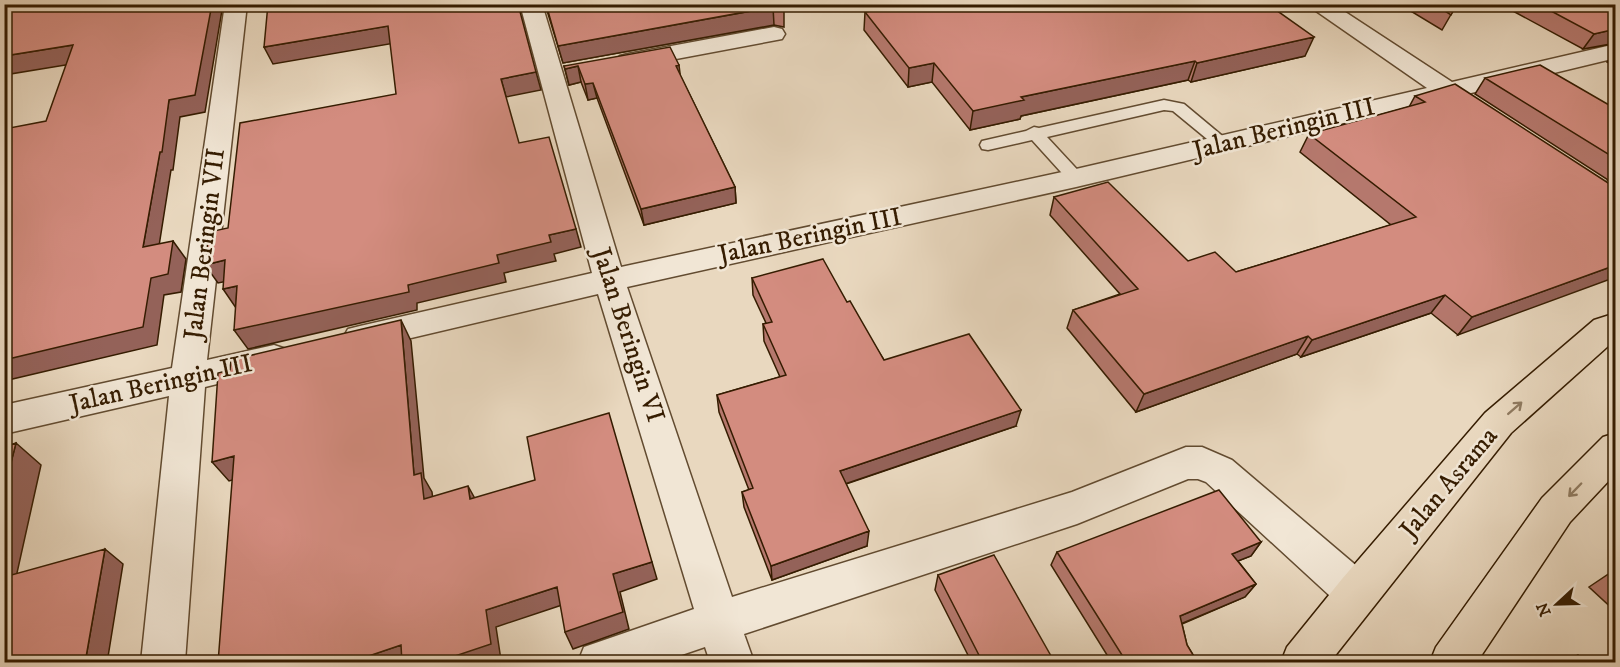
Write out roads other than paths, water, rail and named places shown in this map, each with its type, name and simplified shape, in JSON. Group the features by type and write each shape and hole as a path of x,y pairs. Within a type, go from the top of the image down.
{"highway":[{"name":"Jalan Asrama","path":"1303,663 1357,593 1498,423 1606,329 1616,325"},
{"path":"1452,663 1557,510 1616,448"}],"street":[{"name":"Jalan Beringin VII","path":"163,663 188,378 236,4"},
{"name":"Jalan Beringin VI","path":"531,4 563,73 609,280 732,663"},
{"path":"1317,4 1476,109"},
{"path":"610,64 774,34"},
{"name":"Jalan Beringin III","path":"4,420 609,280 1076,178 1616,51"},
{"path":"600,663 718,622 1077,507 1186,463 1202,463 1219,471 1357,593"}],"lane":[{"path":"988,145 1034,132 1164,105 1174,105 1224,144"},
{"path":"1034,132 1076,178"}]}
